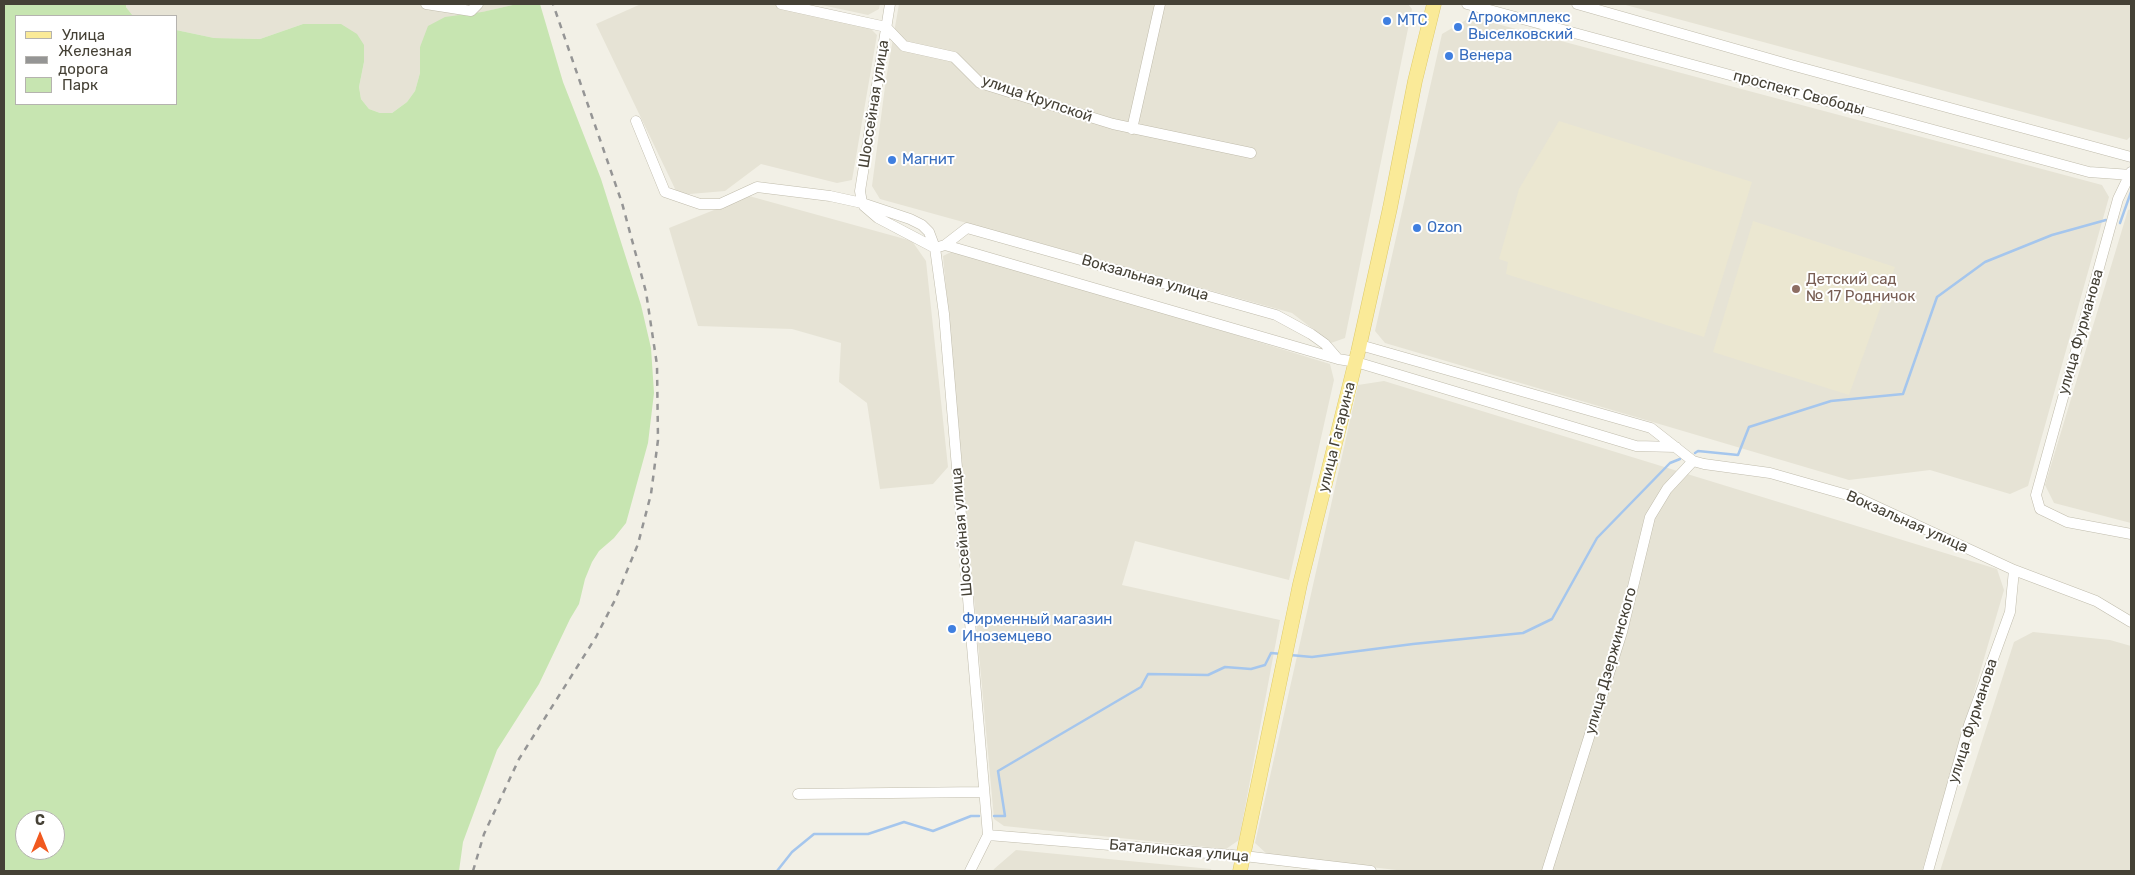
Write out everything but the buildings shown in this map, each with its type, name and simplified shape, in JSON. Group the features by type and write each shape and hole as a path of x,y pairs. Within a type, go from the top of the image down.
{"main road":[{"name":"улица Гагарина","path":"1240,871 1300,584 1360,345 1415,81 1434,4"}],"street":[{"path":"426,4 474,7"},
{"path":"781,4 886,27"},
{"name":"Шоссейная улица","path":"862,203 860,191 890,4"},
{"path":"1132,129 1160,4"},
{"name":"проспект Свободы","path":"1467,4 2089,172 2131,174"},
{"name":"проспект Свободы","path":"1577,4 1791,65 2131,157"},
{"name":"улица Крупской","path":"886,27 904,46 954,57 980,83 1132,129 1251,153"},
{"path":"636,121 665,192 700,204 720,204 758,187 830,196 862,203 910,219 922,225 929,232 934,248"},
{"name":"улица Фурманова","path":"2131,174 2118,199 2036,495 2040,509 2067,522 2131,534"},
{"path":"862,203 878,218 934,248"},
{"name":"Вокзальная улица","path":"934,248 945,245 967,228 1276,315 1311,334 1325,344 1338,359"},
{"name":"Вокзальная улица","path":"945,245 1338,359 1356,362 1636,446 1676,447"},
{"name":"Шоссейная улица","path":"934,248 944,314 988,835"},
{"name":"Вокзальная улица","path":"1360,345 1651,428 1693,461 1770,473 1858,498 2014,570 2096,601 2131,622"},
{"name":"улица Дзержинского","path":"1548,871 1622,632 1650,517 1667,489 1693,461"},
{"name":"улица Фурманова","path":"1928,871 1969,725 2010,612 2014,570"},
{"path":"798,794 984,792"},
{"path":"970,871 988,835"},
{"name":"Баталинская улица","path":"988,835 1244,856 1371,871"}],"shaded area":[{"path":"126,4 517,4 483,12 420,47 420,73 415,91 407,102 392,113 380,113 369,109 361,99 359,87 364,62 303,24 260,39 214,38 178,30 178,15 132,15"},
{"path":"641,4 772,4 868,26 877,35 852,180 837,183 761,164 725,191 678,195 596,24"},
{"path":"817,4 880,4 879,9 868,15"},
{"path":"899,4 1408,4 1412,9 1345,338 1331,343 1292,313 880,199 872,186 886,79"},
{"path":"1622,4 2131,4 2131,136 2127,140"},
{"path":"1471,17 2102,185 2109,197 2028,486 2010,494 1930,470 1849,480 1385,343 1375,331 1442,34"},
{"path":"1559,121 1752,182 1704,337 1506,274 1508,262 1499,259 1519,189"},
{"path":"749,196 912,241 926,261 948,467 933,484 880,489 867,403 839,382 841,343 792,329 698,326 669,228"},
{"path":"2131,209 2131,523 2054,503 2045,485 2128,210"},
{"path":"1753,221 1895,267 1849,395 1713,352"},
{"path":"957,249 1330,364 1334,380 1289,580 1135,541 1122,585 1280,620 1239,840 1226,849 1004,826 994,819 943,256"},
{"path":"1384,381 1997,569 2004,590 1922,871 1405,871 1268,855 1255,843 1358,385"},
{"path":"2033,632 2110,640 2131,646 2131,871 1940,871 2014,642"},
{"path":"1016,850 1211,869 1212,871 993,871"}],"green space":[{"path":"4,4 126,4 132,15 15,15 15,105 178,105 178,30 214,38 260,39 303,24 341,24 357,34 364,45 364,62 359,87 361,99 369,109 380,113 392,113 407,102 415,91 420,73 420,47 428,26 445,17 482,12 517,4 540,4 563,82 601,179 641,305 651,348 654,393 648,443 626,523 614,538 599,551 592,562 585,579 579,604 539,684 497,750 463,842 459,871 4,871"}],"waterway":[{"path":"2120,223 2131,192"},
{"path":"1695,453 1698,451 1738,455 1749,427 1831,401 1903,394 1937,297 1985,262 2052,235 2106,220"},
{"path":"1290,655 1312,657 1413,644 1523,633 1552,619 1597,538 1670,463 1680,459"},
{"path":"994,816 1005,816 998,771 1141,687 1148,674 1208,675 1225,667 1251,669 1265,665 1271,653 1282,654"},
{"path":"777,871 792,852 814,834 868,834 904,822 933,831 971,816 979,816"}],"railway":[{"path":"473,871 484,834 519,759 596,637 615,600 638,544 651,494 658,440 657,365 646,292 622,203 553,4"}],"place":[{"name":"МТС","path":"1387,21"},
{"name":"Агрокомплекс Выселковский","path":"1458,27"},
{"name":"Венера","path":"1449,56"},
{"name":"Магнит","path":"892,160"},
{"name":"Ozon","path":"1417,228"},
{"name":"Детский сад № 17 Родничок","path":"1796,289"},
{"name":"Фирменный магазин Иноземцево","path":"952,629"}]}
